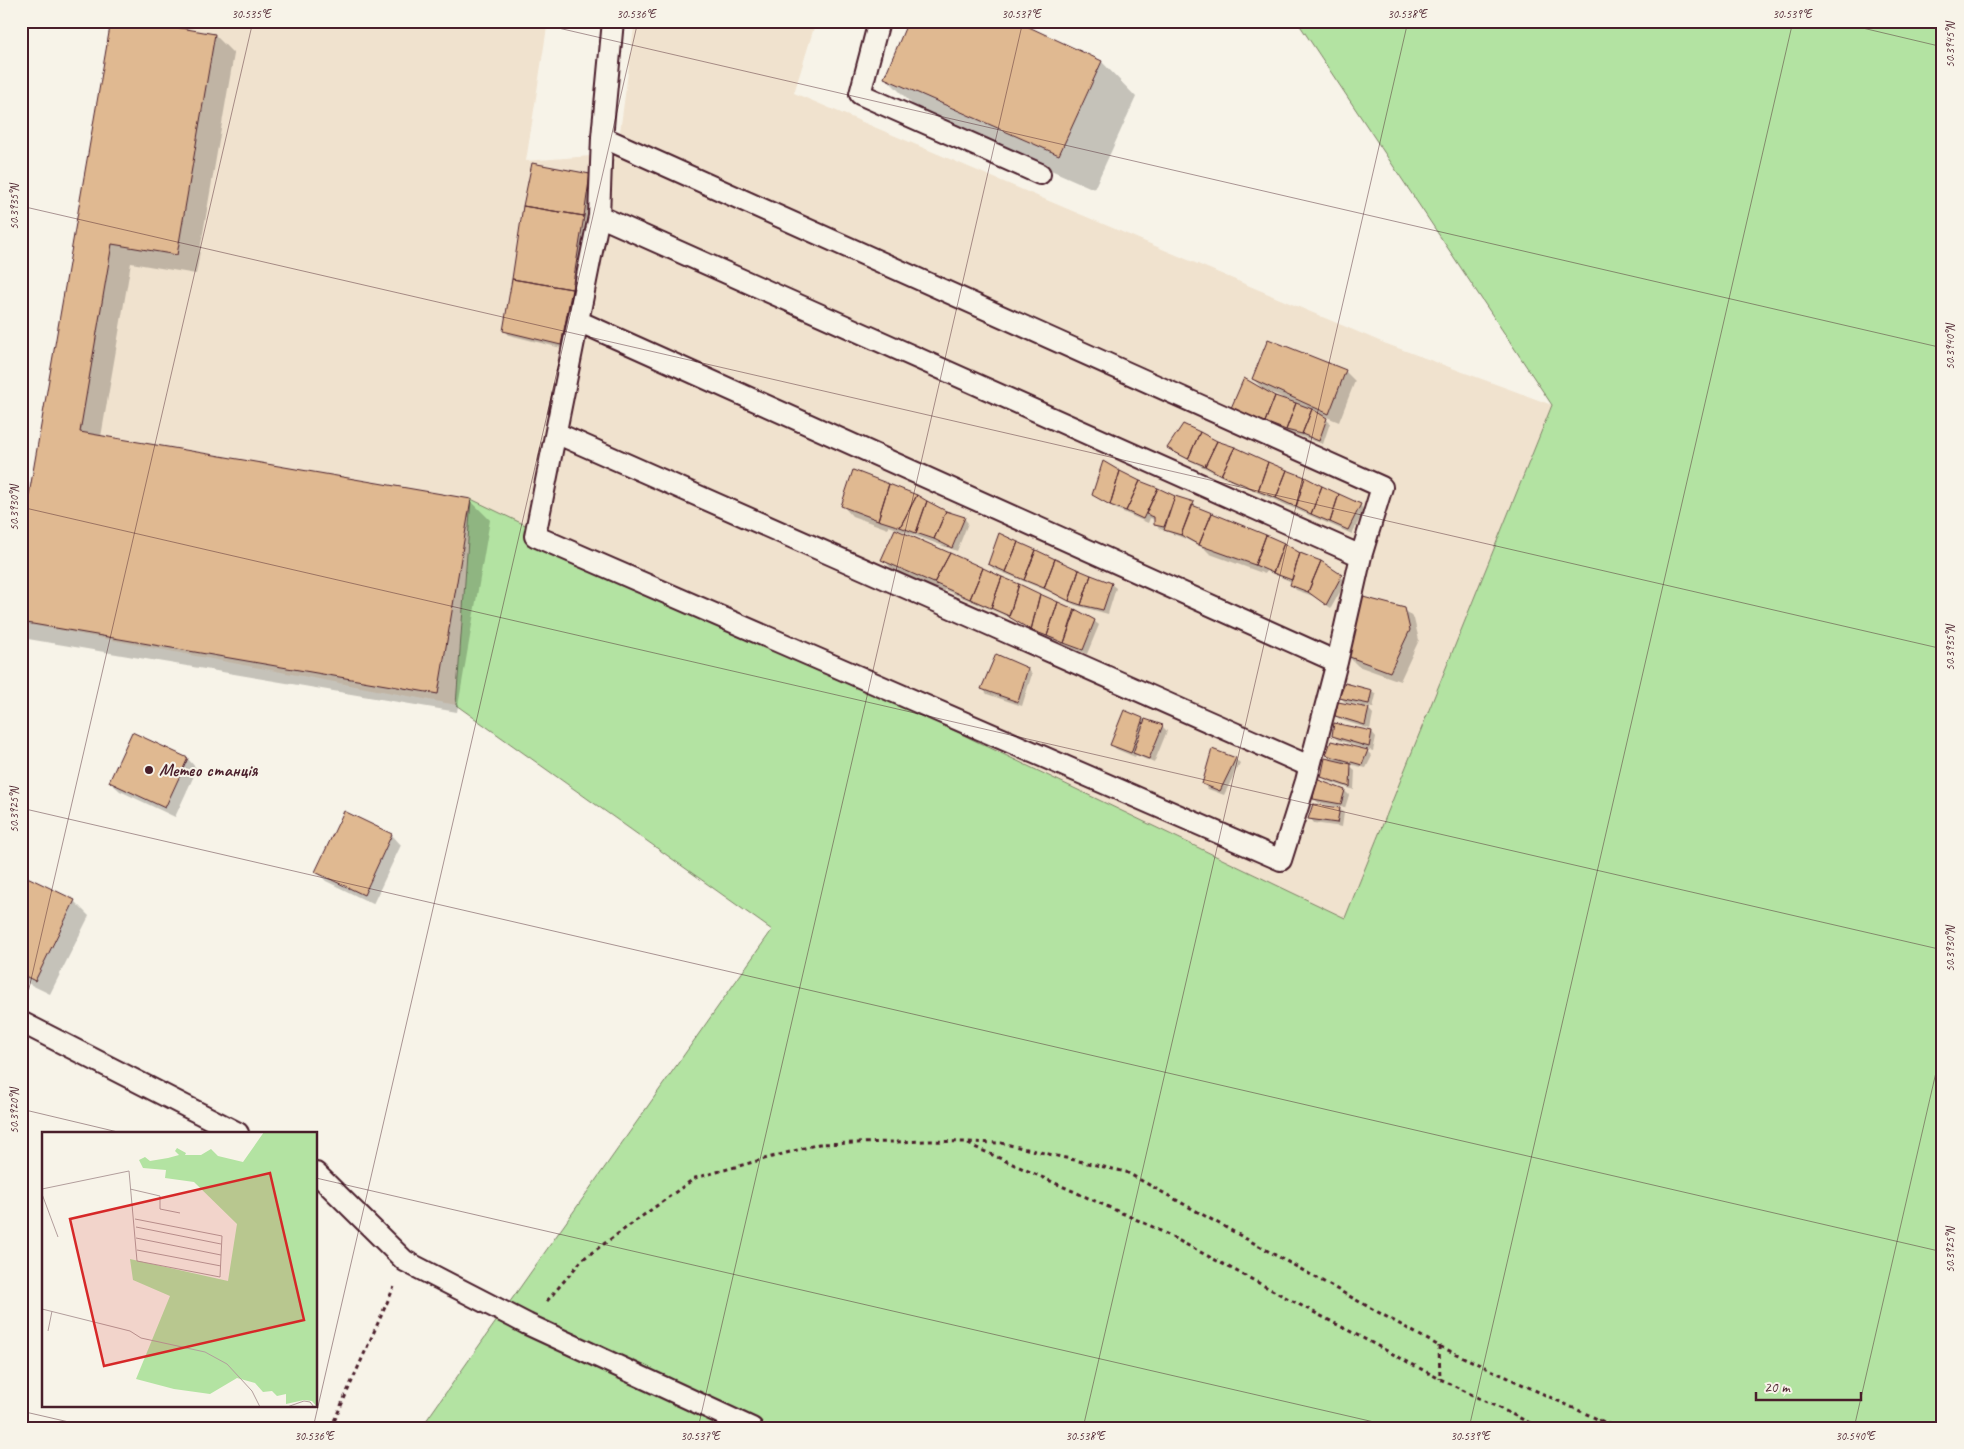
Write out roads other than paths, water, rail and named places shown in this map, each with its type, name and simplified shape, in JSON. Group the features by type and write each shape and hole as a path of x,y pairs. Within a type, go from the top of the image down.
{"lane":[{"path":"602,137 1382,486 1361,556 1337,662 1309,766 1281,860 535,536 599,216 602,137 612,21"},
{"path":"879,21 860,94 1040,174"},
{"path":"599,216 1361,556"},
{"path":"578,321 1337,662"},
{"path":"556,433 1309,766"},
{"path":"21,1022 236,1132"},
{"path":"318,1175 405,1261 527,1324 752,1428"}],"place":[{"name":"Метео станція","path":"149,770"}]}
